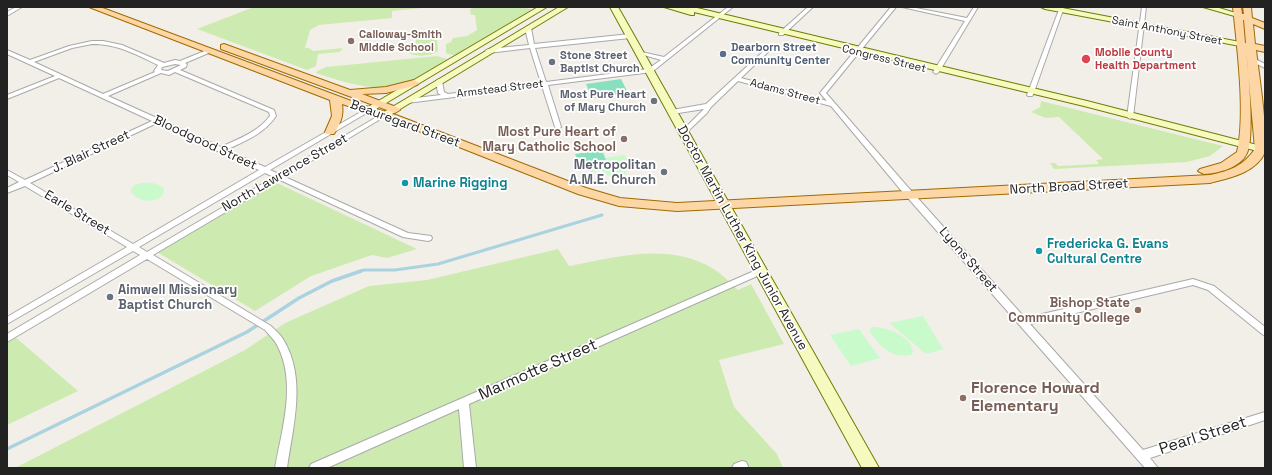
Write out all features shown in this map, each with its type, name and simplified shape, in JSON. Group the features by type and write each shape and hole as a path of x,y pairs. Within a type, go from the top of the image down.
{"main road":[{"name":"Beauregard Street","path":"94,7 115,10 178,30 379,104 388,112"},
{"path":"1244,145 1245,46 1248,19 1247,7"},
{"name":"Beauregard Street","path":"115,10 209,51 368,110 388,112 582,191 619,202 657,206 721,201"},
{"path":"1237,11 1248,19 1265,26"},
{"path":"1237,11 1245,46 1253,60 1263,150"},
{"path":"178,30 177,32 180,35 220,50 235,60"},
{"name":"Saint Anthony Street","path":"1245,46 1265,49"},
{"path":"348,92 386,90 414,84"},
{"path":"330,132 337,122 339,114 335,98"},
{"name":"North Broad Street","path":"906,191 1209,170 1228,164 1238,158 1243,152 1244,145"},
{"name":"North Broad Street","path":"721,201 906,191 1210,179 1243,170 1253,162 1263,150"}],"street":[{"path":"7,14 20,7"},
{"name":"North Lawrence Street","path":"7,321 414,84 543,7"},
{"name":"North Lawrence Street","path":"7,338 146,254 279,177 564,7"},
{"name":"Doctor Martin Luther King Junior Avenue","path":"614,7 871,468"},
{"name":"Congress Street","path":"668,7 718,17 1031,93 1085,108 1101,110 1263,150"},
{"name":"Congress Street","path":"684,7 718,17"},
{"path":"650,71 731,7"},
{"path":"783,33 811,7"},
{"path":"857,51 894,7"},
{"path":"904,7 968,20"},
{"path":"937,70 976,7"},
{"name":"Saint Anthony Street","path":"1045,7 1245,46"},
{"path":"1130,117 1144,7"},
{"path":"1207,7 1237,11"},
{"path":"1220,7 1237,11"},
{"path":"1031,93 1061,9"},
{"path":"528,28 534,47 533,50 558,127"},
{"path":"488,51 630,36"},
{"path":"30,62 78,45 104,43 114,44 163,65"},
{"path":"158,73 157,68 163,65 171,62 182,62 209,51"},
{"path":"684,132 705,112 708,106 766,51"},
{"name":"Lyons Street","path":"857,51 823,93 906,191 1152,468"},
{"name":"Bloodgood Street","path":"7,52 406,235 428,238"},
{"path":"639,52 665,59"},
{"path":"1253,60 1265,66"},
{"path":"103,96 158,73 165,74 178,71 183,67 184,64 182,62"},
{"path":"178,71 272,110 273,116 270,122 261,129 222,150"},
{"name":"Armstead Street","path":"407,101 650,71"},
{"path":"7,97 60,76"},
{"name":"Adams Street","path":"737,79 833,105"},
{"name":"Armstead Street","path":"439,81 442,93 446,95"},
{"path":"672,112 708,106"},
{"name":"J. Blair Street","path":"7,191 157,121"},
{"name":"Earle Street","path":"7,172 268,328 280,341 288,360 291,376 292,394 281,468"},
{"name":"Marmotte Street","path":"315,468 761,272"},
{"path":"1022,322 1193,282 1211,288 1265,332"},
{"path":"464,402 470,468"},
{"name":"Pearl Street","path":"1141,456 1265,416"}],"green space":[{"path":"254,7 432,7 392,11 392,18 319,25 310,30 305,48 309,48 313,51 343,48 340,52 318,54 316,66 307,70 197,29"},
{"path":"525,7 532,10 456,56 446,53 446,44 451,42 453,38 467,36 477,30 475,15 471,15 470,10 472,8"},
{"path":"433,30 434,40 437,40 438,51 423,56 408,52 410,48 416,46 416,33"},
{"path":"437,56 447,59 429,72 412,81 388,87 351,84 316,73 317,71 326,67"},
{"path":"621,79 628,93 592,98 586,84"},
{"path":"1041,101 1223,146 1210,156 1187,162 1054,169 1050,163 1055,163 1058,166 1099,164 1096,160 1103,159 1059,117 1046,118 1031,112 1040,107"},
{"path":"602,150 606,160 579,164 575,154"},
{"path":"625,155 627,160 624,160 626,170 623,179 615,180 601,170 592,172 580,167 579,165 606,161 605,158"},
{"path":"142,183 154,183 161,186 164,188 163,195 156,200 151,201 138,198 131,192 131,189 135,185"},
{"path":"277,183 417,249 387,258 372,255 311,276 255,311 157,252"},
{"path":"558,249 569,266 642,254 678,255 695,260 712,268 723,275 738,290 751,284 784,344 719,360 734,407 777,454 783,468 15,468 245,350 285,323 369,286 427,280"},
{"path":"923,316 943,349 926,354 889,323"},
{"path":"872,327 885,329 904,337 912,347 913,353 911,355 904,356 897,355 886,350 881,346 869,330"},
{"path":"859,329 880,358 851,366 830,335"},
{"path":"14,336 78,391 7,425 7,341"}],"waterway":[{"path":"361,271 395,270 438,264 602,215"},
{"path":"7,449 247,332 299,298 332,281 361,271"}],"place":[{"name":"Calloway-Smith Middle School","path":"351,41"},
{"name":"Dearborn Street Community Center","path":"723,54"},
{"name":"Mobile County Health Department","path":"1086,59"},
{"name":"Stone Street Baptist Church","path":"552,62"},
{"name":"Most Pure Heart of Mary Church","path":"654,101"},
{"name":"Most Pure Heart of Mary Catholic School","path":"624,139"},
{"name":"Metropolitan A.M.E. Church","path":"664,172"},
{"name":"Marine Rigging","path":"405,183"},
{"name":"Fredericka G. Evans Cultural Centre","path":"1039,251"},
{"name":"Aimwell Missionary Baptist Church","path":"110,297"},
{"name":"Bishop State Community College","path":"1138,310"},
{"name":"Florence Howard Elementary","path":"963,398"}]}
